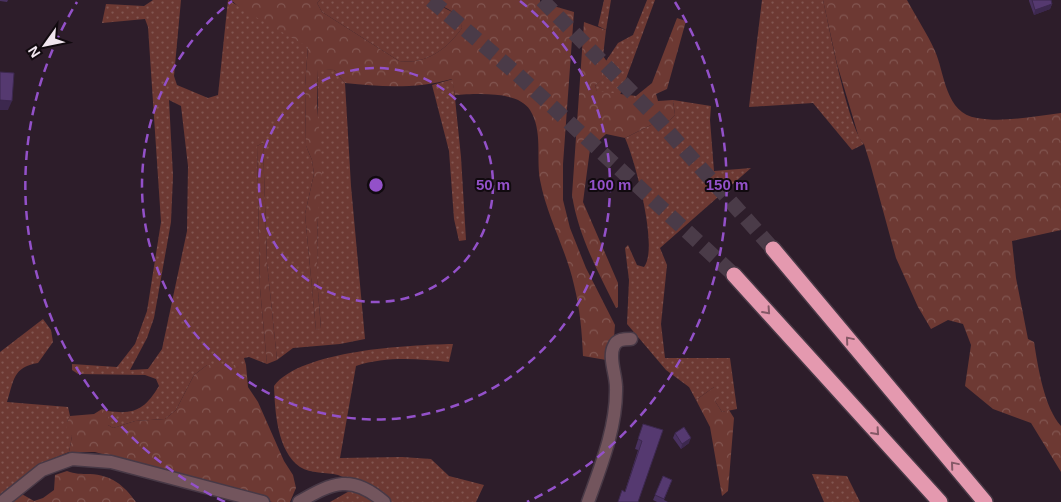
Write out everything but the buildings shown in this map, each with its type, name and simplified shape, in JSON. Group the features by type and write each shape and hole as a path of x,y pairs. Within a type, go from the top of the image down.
{"highway":[{"path":"773,249 985,502"},
{"path":"734,275 940,502"}],"street":[{"path":"588,502 613,423 616,383 611,354 614,344 621,340 630,339"},
{"path":"2,502 42,470 72,459 111,462 263,502"},
{"path":"299,502 343,483 369,489 384,502"}],"green space":[{"path":"153,0 181,0 174,76 177,85 208,98 218,95 228,0 308,46 305,86 306,146 312,160 314,174 305,214 316,330 321,328 317,279 318,68 334,70 345,83 351,186 365,339 340,344 293,348 277,360 267,263 263,143 257,146 260,288 267,364 249,357 244,358 246,365 207,365 194,375 176,410 165,419 135,421 113,428 108,425 108,411 132,411 144,405 159,386 156,379 145,375 78,374 72,370 72,364 117,367 135,344 147,311 161,222 148,27 145,19 102,23 106,4 144,6","holes":["169,100 181,106 188,166 187,231 162,349 148,369 130,370 147,338 154,318 171,222 173,176"]},
{"path":"231,0 320,0 317,3 322,12 399,61 409,62 427,58 443,49 462,28 458,17 445,7 429,0 540,0 540,2 574,12 563,164 563,200 570,228 586,268 615,325 612,361 583,356 576,294 571,272 543,194 539,171 538,135 530,110 516,99 506,96 484,94 455,95 452,79 412,86 345,83 334,70 318,69 317,104 322,172 317,226 317,279 321,329 316,330 305,214 314,174 312,160 306,146 305,86 308,47 240,8"},
{"path":"320,0 429,0 456,14 461,19 462,28 450,43 435,54 409,62 399,61 322,12 317,3"},
{"path":"604,0 611,0 606,30 598,26"},
{"path":"647,0 655,0 620,95 597,92 595,86 612,70 606,61 618,43 633,35"},
{"path":"762,0 823,0 845,98 851,117 864,144 852,150 813,103 749,107"},
{"path":"823,0 907,0 935,51 952,101 966,115 998,120 1061,113 1061,230 1012,241 1016,278 1028,339 1034,342 1046,398 1055,418 1061,426 1061,472 1031,423 993,409 965,386 971,345 963,324 948,320 931,329 918,307 896,258 870,163 864,144 859,138 837,64"},
{"path":"677,18 686,21 667,89 656,94 658,101 673,100 675,115 670,120 651,125 625,138 606,134 590,149 583,202 618,283 618,307 616,308 584,239 572,195 584,22 606,30 603,56 613,70 595,86 597,91 636,96 652,83"},
{"path":"453,79 461,157 466,240 459,241 454,219 449,151 432,85"},
{"path":"673,100 711,106 710,120 714,171 751,168 660,248 667,265 661,324 665,358 730,358 737,409 722,412 715,401 714,387 696,400 689,387 666,370 627,324 629,280 625,248 628,245 637,265 644,267 648,257 649,242 644,204 625,138 651,125 670,120 675,115"},
{"path":"263,143 267,263 277,360 267,364 260,288 257,146"},
{"path":"43,319 51,330 53,342 38,363 19,371 13,381 7,402 68,407 70,416 67,422 72,436 69,452 37,465 0,495 0,352"},
{"path":"453,344 449,362 414,359 379,361 356,366 340,458 402,457 431,459 449,476 484,485 476,502 390,502 385,494 375,488 338,475 304,469 292,460 282,441 274,396 274,386 288,374 307,364 357,352 384,348"},
{"path":"207,365 246,365 248,387 258,402 284,461 293,475 296,488 290,502 272,502 95,452 69,452 72,436 66,430 70,416 94,414 102,409 108,411 108,425 113,428 135,421 165,419 176,410 194,375"},
{"path":"714,387 721,393 715,401 722,412 729,410 734,418 728,491 722,496 710,427 696,400"},
{"path":"67,471 104,476 111,479 122,486 136,502 11,502 20,493 34,501 43,498 54,490 55,475"},
{"path":"812,474 847,476 860,502 824,502"},
{"path":"353,489 382,502 330,502"}],"tunnel":[{"path":"431,0 517,74 734,275"},
{"path":"542,0 649,110 773,249"}]}
